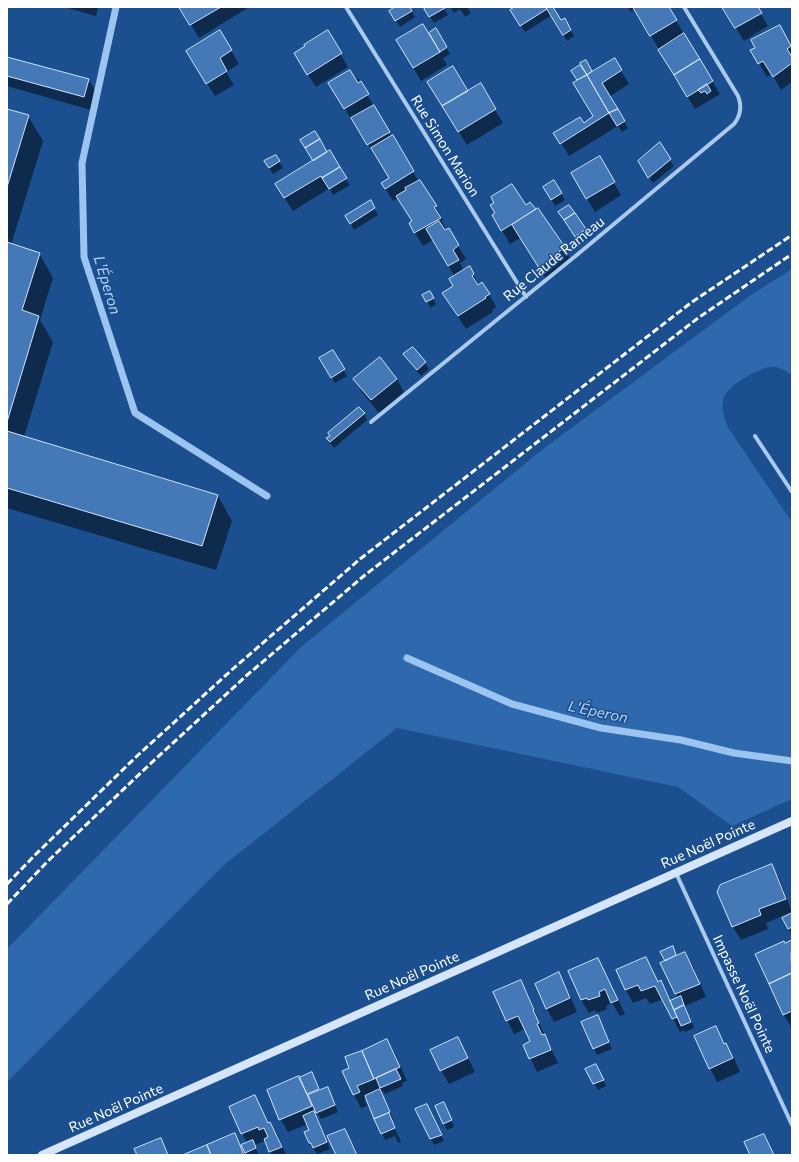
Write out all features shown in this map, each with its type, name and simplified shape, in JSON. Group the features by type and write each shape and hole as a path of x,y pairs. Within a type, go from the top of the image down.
{"street":[{"name":"Rue Simon Marion","path":"346,7 526,297"},
{"name":"Rue Claude Rameau","path":"371,422 526,297 734,124 740,114 741,106 738,96 684,7"},
{"path":"755,436 792,492"},
{"name":"Rue Noël Pointe","path":"42,1155 792,821"},
{"name":"Impasse Noël Pointe","path":"676,872 792,1125"}],"shaded area":[{"path":"792,269 792,375 776,367 770,367 756,372 734,386 725,395 723,407 727,426 792,522 792,799 732,826 678,787 397,728 224,865 7,1082 7,949 301,647 543,449 751,295"}],"building":[{"path":"179,7 221,7 190,25"},
{"path":"395,7 410,7 412,11 395,21 389,11"},
{"path":"427,7 445,8 429,17 424,9"},
{"path":"515,7 546,7 547,9 520,26 510,10"},
{"path":"546,7 553,7 561,20 565,18 571,30 563,35"},
{"path":"633,7 669,7 677,20 650,36"},
{"path":"722,7 758,7 762,13 735,28"},
{"path":"423,24 440,52 413,68 396,40"},
{"path":"780,25 791,46 787,49 792,57 792,63 773,77 763,61 758,64 750,50 755,48 751,40"},
{"path":"436,28 447,47 440,52 429,33"},
{"path":"220,30 232,50 220,58 227,71 206,84 186,51"},
{"path":"328,30 342,53 307,75 294,53"},
{"path":"684,33 700,59 674,75 658,50"},
{"path":"7,57 89,79 84,97 7,76"},
{"path":"615,58 622,70 602,83 618,109 609,113 587,75"},
{"path":"700,59 713,81 687,97 674,75"},
{"path":"586,60 592,71 587,75 580,63"},
{"path":"580,65 587,75 577,80 571,71"},
{"path":"453,66 468,91 442,106 427,82"},
{"path":"350,70 358,83 361,81 369,94 344,109 328,83"},
{"path":"587,75 609,113 560,144 553,133 580,117 584,123 593,116 573,83"},
{"path":"481,83 496,109 458,132 442,106"},
{"path":"707,84 711,91 707,94 705,91 701,93 698,90"},
{"path":"374,105 390,132 367,145 351,118"},
{"path":"7,109 29,115 7,187"},
{"path":"618,109 625,121 617,126 609,113"},
{"path":"315,131 320,139 305,148 300,140"},
{"path":"393,135 414,171 385,189 381,183 389,178 371,148"},
{"path":"320,139 327,152 313,161 305,148"},
{"path":"660,142 671,159 648,178 638,161"},
{"path":"330,150 340,167 322,178 321,176 284,198 275,184"},
{"path":"276,155 280,161 269,168 264,161"},
{"path":"600,156 615,182 586,199 571,173"},
{"path":"340,167 347,178 329,189 322,178"},
{"path":"420,180 437,206 434,207 441,218 414,233 409,223 412,221 396,196 406,190 405,188"},
{"path":"554,180 562,193 551,200 543,187"},
{"path":"512,184 526,205 530,202 536,209 501,231 492,215 495,213 490,205 494,203 491,197"},
{"path":"371,200 375,208 350,224 345,216"},
{"path":"569,205 575,213 564,220 558,212"},
{"path":"538,208 565,247 539,268 512,225"},
{"path":"575,213 586,229 575,237 564,220"},
{"path":"439,221 445,230 449,228 459,245 453,250 459,260 448,266 426,229"},
{"path":"7,242 40,253 22,310 39,316 7,422"},
{"path":"470,266 474,274 472,276 478,285 482,282 490,294 458,316 442,293 453,286 449,279"},
{"path":"430,291 434,298 426,302 422,295"},
{"path":"413,347 426,362 417,370 403,354"},
{"path":"333,350 345,369 331,378 319,358"},
{"path":"380,357 397,379 371,400 353,379"},
{"path":"359,407 365,413 330,442 326,438 330,436 328,433"},
{"path":"7,431 218,495 202,546 7,488"},
{"path":"772,864 786,899 759,909 761,915 732,927 717,892 720,885"},
{"path":"792,913 792,927 788,929 782,918"},
{"path":"792,940 792,973 769,984 755,954 784,941 785,943"},
{"path":"673,946 676,955 665,961 660,952"},
{"path":"685,952 700,984 675,994 660,963"},
{"path":"646,957 658,982 661,980 677,1017 672,1019 655,986 641,991 638,985 625,990 616,970"},
{"path":"598,958 618,1000 611,1003 605,989 599,992 600,996 588,1000 587,998 581,1000 568,971"},
{"path":"559,972 570,998 546,1009 535,984"},
{"path":"792,973 792,1011 783,1015 769,984"},
{"path":"521,980 539,1023 537,1024 542,1035 545,1034 551,1050 529,1059 523,1045 530,1041 518,1016 506,1021 493,992"},
{"path":"681,996 684,1005 674,1010 670,1001"},
{"path":"684,1005 691,1022 681,1026 674,1010"},
{"path":"598,1015 609,1042 593,1049 581,1022"},
{"path":"716,1026 724,1044 726,1043 733,1058 709,1069 694,1036"},
{"path":"458,1037 468,1058 440,1071 430,1050"},
{"path":"387,1039 400,1067 374,1079 362,1051"},
{"path":"362,1051 374,1079 357,1086 360,1092 353,1095 342,1071 349,1068 345,1057"},
{"path":"596,1064 604,1080 593,1084 585,1069"},
{"path":"396,1069 401,1079 380,1088 376,1078"},
{"path":"312,1072 319,1089 307,1094 299,1078"},
{"path":"299,1076 312,1106 279,1120 267,1090"},
{"path":"328,1087 335,1105 316,1113 308,1095"},
{"path":"380,1089 390,1112 374,1119 365,1096"},
{"path":"255,1095 268,1123 270,1122 282,1147 269,1152 264,1139 268,1137 264,1128 259,1130 258,1127 241,1134 229,1107"},
{"path":"444,1102 452,1120 443,1124 435,1106"},
{"path":"427,1104 442,1135 430,1139 415,1109"},
{"path":"314,1111 327,1142 313,1148 304,1132 309,1130 303,1116"},
{"path":"389,1113 395,1128 381,1134 374,1119"},
{"path":"345,1129 357,1155 336,1155 327,1136"},
{"path":"235,1133 244,1155 211,1155 207,1145"},
{"path":"764,1134 774,1155 750,1155 744,1142"},
{"path":"161,1138 168,1155 137,1155 134,1149"},
{"path":"253,1140 256,1148 245,1153 241,1145"},
{"path":"207,1145 211,1155 183,1155"}],"waterway":[{"name":"L'Éperon","path":"116,7 82,163 84,257 135,413 267,496"},
{"name":"L'Éperon","path":"407,658 512,704 601,728 681,740 734,753 792,761"}],"railway":[{"path":"7,884 137,756 235,667 360,559 692,302 792,235"},
{"path":"7,904 48,861 148,766 246,676 365,575 698,318 792,254"}]}
